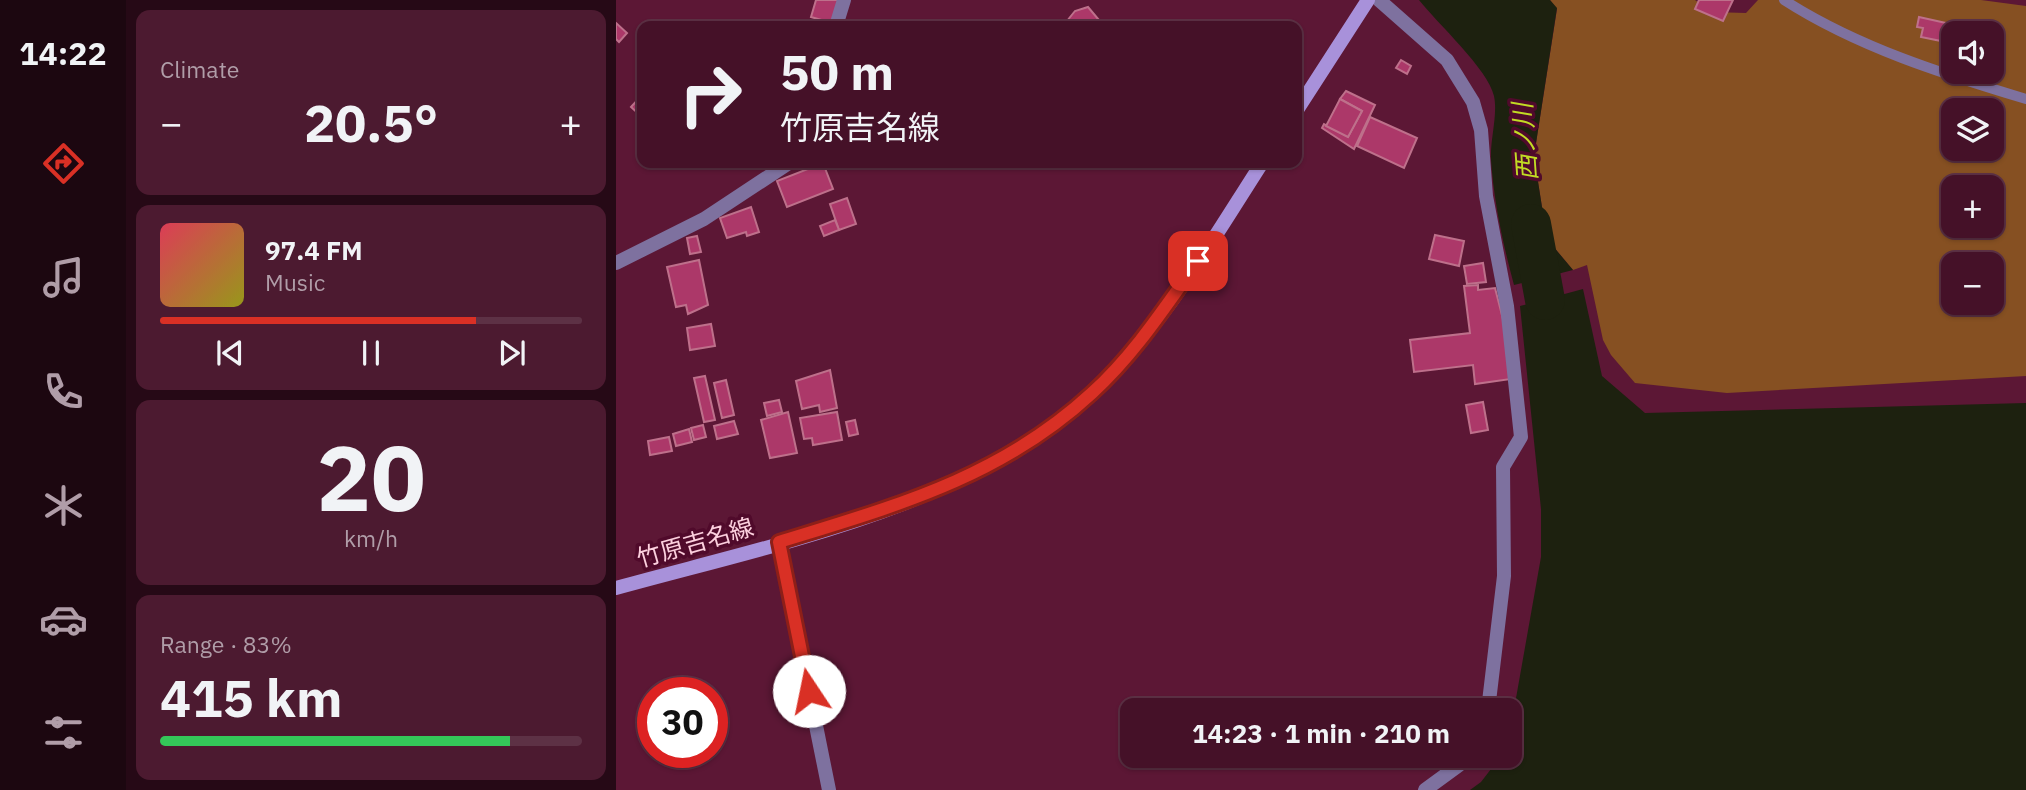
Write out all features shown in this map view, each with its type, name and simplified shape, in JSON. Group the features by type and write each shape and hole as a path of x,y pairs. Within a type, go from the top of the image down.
{"main road":[{"path":"1302,102 1368,0"},
{"name":"竹原吉名線","path":"616,588 922,498 997,463 1092,394 1138,345 1198,261 1259,168"}],"street":[{"path":"838,21 844,0"},
{"path":"1379,0 1447,60 1473,102 1481,130 1486,196 1507,306 1521,437 1503,467 1504,576 1489,698"},
{"path":"616,263 704,219 781,168"},
{"path":"779,542 829,790"},
{"path":"1425,790 1455,768"}],"lane":[{"path":"1784,0 1818,21 1946,75 2026,99"}],"shaded area":[{"path":"1550,0 1695,0 1712,12 1746,13 1758,0 1981,0 2026,6 2026,376 1727,393 1635,383 1611,355 1603,340 1587,265 1573,270 1547,239 1534,156 1557,9"}],"water":[{"path":"1419,0 1550,0 1557,8 1534,156 1547,239 1573,270 1514,285 1492,176 1494,96 1490,85 1472,60"},
{"path":"1583,289 1602,376 1645,413 2026,403 2026,790 1470,790 1481,782 1492,768 1522,768 1522,698 1516,698 1541,557 1541,509 1520,306"}],"building":[{"path":"816,0 839,0 833,21 811,17"},
{"path":"1699,0 1733,0 1723,21 1695,9"},
{"path":"1088,7 1100,21 1067,21 1075,11"},
{"path":"1919,17 1941,22 1941,41 1921,37 1923,28 1917,27"},
{"path":"616,23 627,33 619,42 616,39"},
{"path":"1401,60 1411,66 1407,74 1396,68"},
{"path":"1346,91 1375,105 1354,149 1322,128 1324,124 1348,137 1362,111 1340,99"},
{"path":"1340,99 1362,111 1348,137 1326,126"},
{"path":"637,100 637,112 631,107"},
{"path":"1370,117 1417,138 1404,168 1357,146"},
{"path":"810,168 825,168 833,189 787,207 777,181"},
{"path":"847,198 856,224 839,230 830,204"},
{"path":"751,207 759,232 747,236 746,232 727,238 720,218"},
{"path":"835,220 839,230 824,236 820,226"},
{"path":"1435,235 1464,241 1459,266 1429,259"},
{"path":"697,236 701,252 690,254 687,238"},
{"path":"699,260 708,305 688,314 686,305 676,307 667,267"},
{"path":"1483,263 1486,282 1467,284 1464,266"},
{"path":"1478,285 1478,290 1495,288 1504,323 1511,379 1475,384 1473,365 1414,372 1410,340 1470,333 1464,286"},
{"path":"711,324 715,346 690,350 687,328"},
{"path":"830,370 837,408 820,412 819,405 802,409 796,381"},
{"path":"705,376 715,420 704,422 694,378"},
{"path":"726,380 734,415 722,418 714,383"},
{"path":"779,400 782,412 767,416 764,403"},
{"path":"1483,402 1488,430 1471,433 1466,405"},
{"path":"788,412 797,453 770,458 761,420"},
{"path":"837,412 842,440 813,445 812,438 804,439 800,418"},
{"path":"855,420 858,434 849,436 846,422"},
{"path":"734,421 738,434 717,439 714,426"},
{"path":"703,425 706,437 694,440 691,428"},
{"path":"689,429 692,442 676,446 673,434"},
{"path":"669,437 672,451 650,455 648,441"}],"waterway":[{"name":"西ノ川","path":"1531,224 1545,300"}],"route":[{"path":"809,691 779,542 922,498 997,463 1092,394 1138,345 1198,261"}]}
